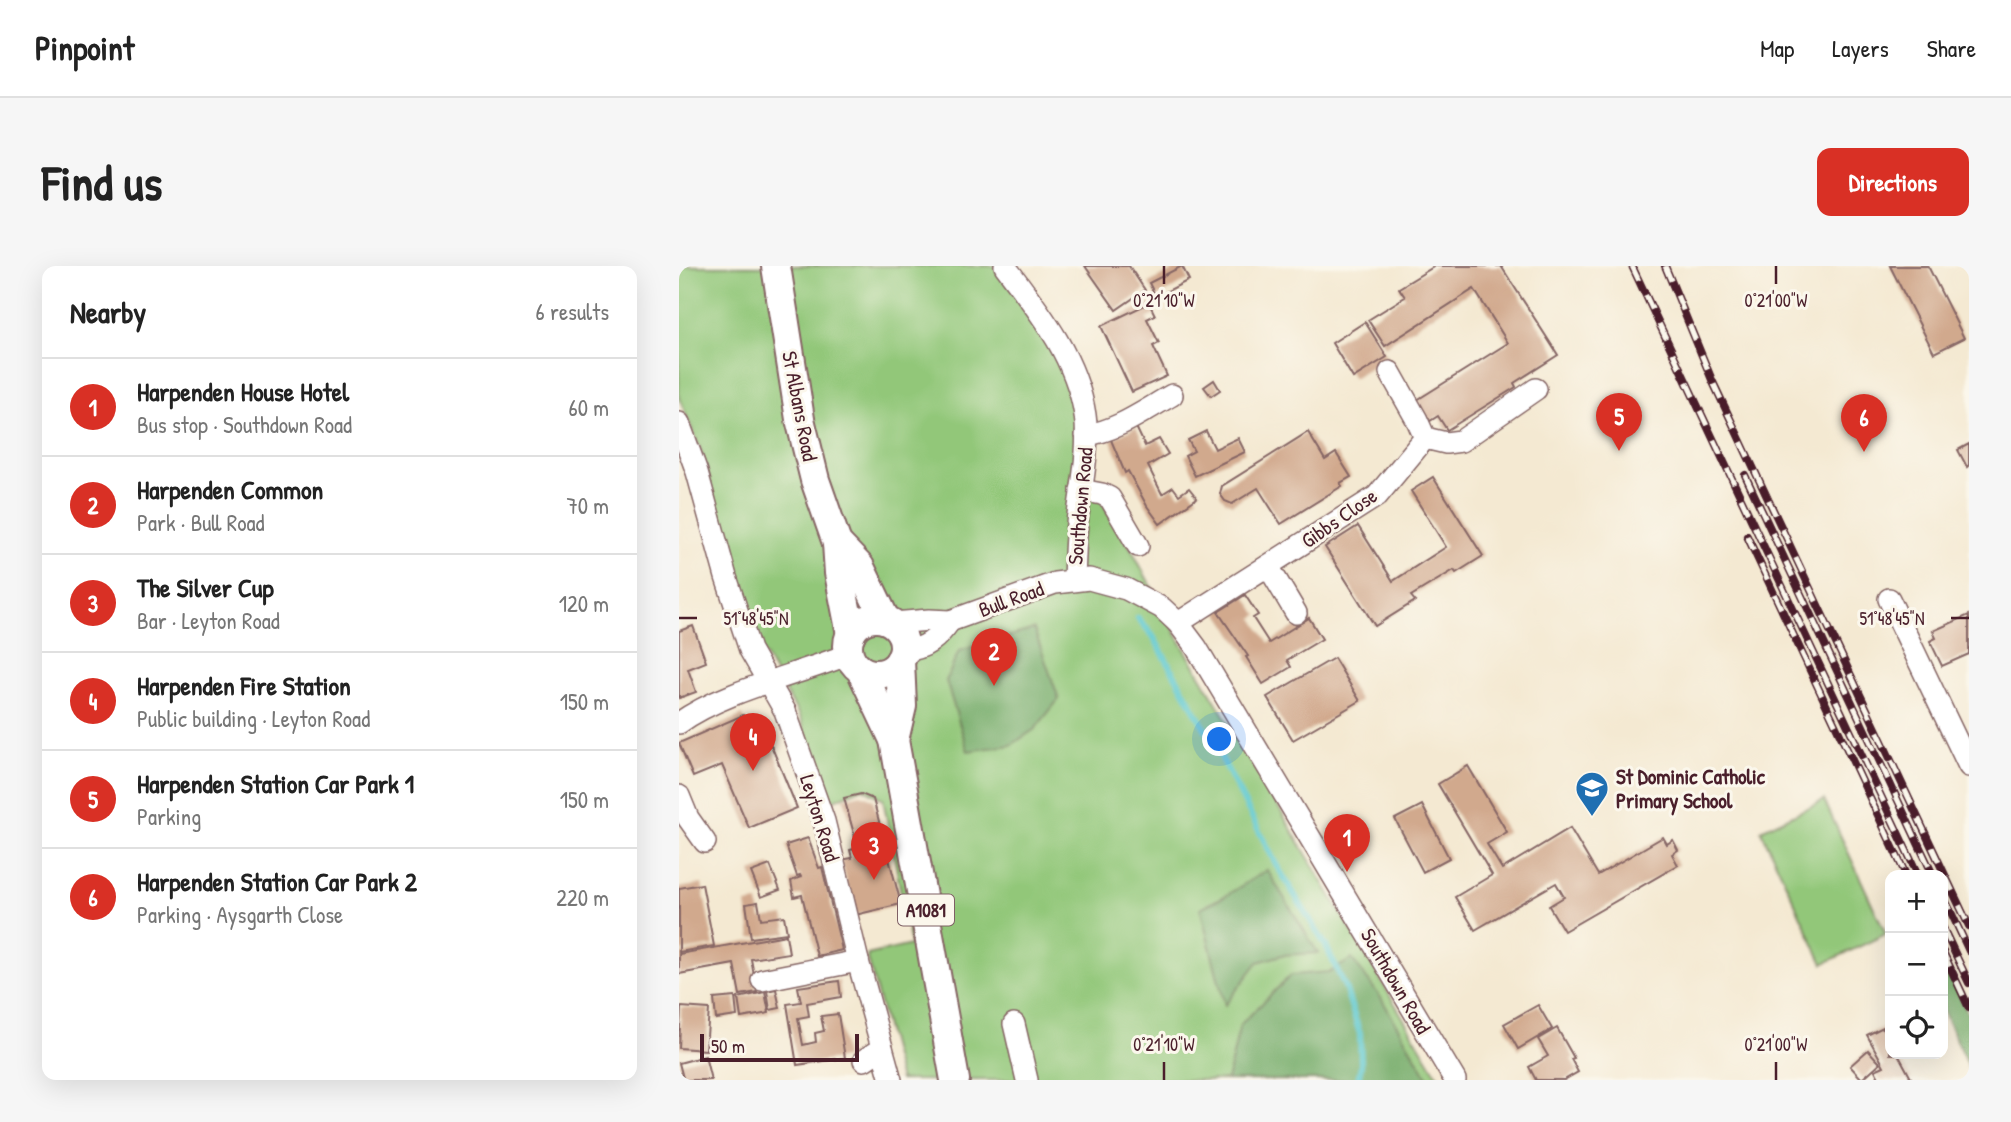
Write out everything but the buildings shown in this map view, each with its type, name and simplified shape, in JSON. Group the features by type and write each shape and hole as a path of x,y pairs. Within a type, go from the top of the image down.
{"main road":[{"name":"St Albans Road","path":"776,266 800,419 815,480 837,543 839,573 854,653 894,740 955,1080"},
{"name":"St Albans Road","path":"837,543 860,567 889,621 904,640 902,706 894,740"},
{"path":"889,621 866,620 854,653 872,674 884,674 893,669 902,656"}],"street":[{"name":"Southdown Road","path":"1005,266 1050,326 1074,374 1085,415 1086,435 1074,579 1089,579 1126,589 1162,608 1178,623 1203,658 1455,1080"},
{"path":"1390,372 1425,438 1446,443 1461,441 1537,389"},
{"path":"1086,435 1114,427 1172,395"},
{"name":"Leyton Road","path":"681,433 697,471 726,577 750,650 785,711 824,821 858,961 891,1080"},
{"name":"Gibbs Close","path":"1178,623 1377,496 1425,438"},
{"path":"1081,490 1110,498 1138,545"},
{"path":"1268,566 1296,614"},
{"name":"Bull Road","path":"889,621 950,621 1055,583 1074,579"},
{"path":"1889,599 1969,766"},
{"name":"Bull Road","path":"902,656 936,640 950,621"},
{"path":"679,723 746,690 854,653"},
{"path":"679,796 688,818 705,842"},
{"path":"762,980 858,961"},
{"path":"1014,1024 1027,1080"},
{"path":"864,1060 882,1048"}],"green space":[{"path":"679,266 995,266 1046,334 1067,374 1092,476 1106,509 1132,550 1177,636 1440,1080 900,1080 867,955 911,945 883,799 863,788 827,803 801,719 763,652 724,534 701,451 679,397"},
{"path":"1034,629 1059,699 1035,729 1011,745 968,751 946,681 959,651"},
{"path":"1824,800 1885,934 1823,964 1761,830"},
{"path":"1267,870 1318,953 1282,955 1258,962 1225,1005 1200,908"},
{"path":"1352,959 1381,998 1429,1080 1227,1080 1240,1025 1291,975 1330,972"},
{"path":"1948,972 1969,1016 1969,1069 1948,1022"}],"waterway":[{"path":"1138,618 1153,636 1220,755 1277,866 1326,946 1345,987 1360,1034 1361,1065 1358,1080"}],"railway":[{"path":"1632,266 1916,870"},
{"path":"1665,266 1712,380 1969,926"},
{"path":"1745,475 1931,870"},
{"path":"1747,536 1904,870"},
{"path":"1948,906 1969,951"},
{"path":"1945,933 1969,983"},
{"path":"1948,963 1969,1008"}],"place":[{"name":"Harpenden Station Car Park 1","path":"1619,451"},
{"name":"Harpenden Station Car Park 2","path":"1864,452"},
{"name":"Harpenden Common","path":"994,686"},
{"name":"Harpenden Fire Station","path":"753,771"},
{"name":"St Dominic Catholic Primary School","path":"1592,818"},
{"name":"Harpenden House Hotel","path":"1347,872"},
{"name":"The Silver Cup","path":"874,880"}]}
